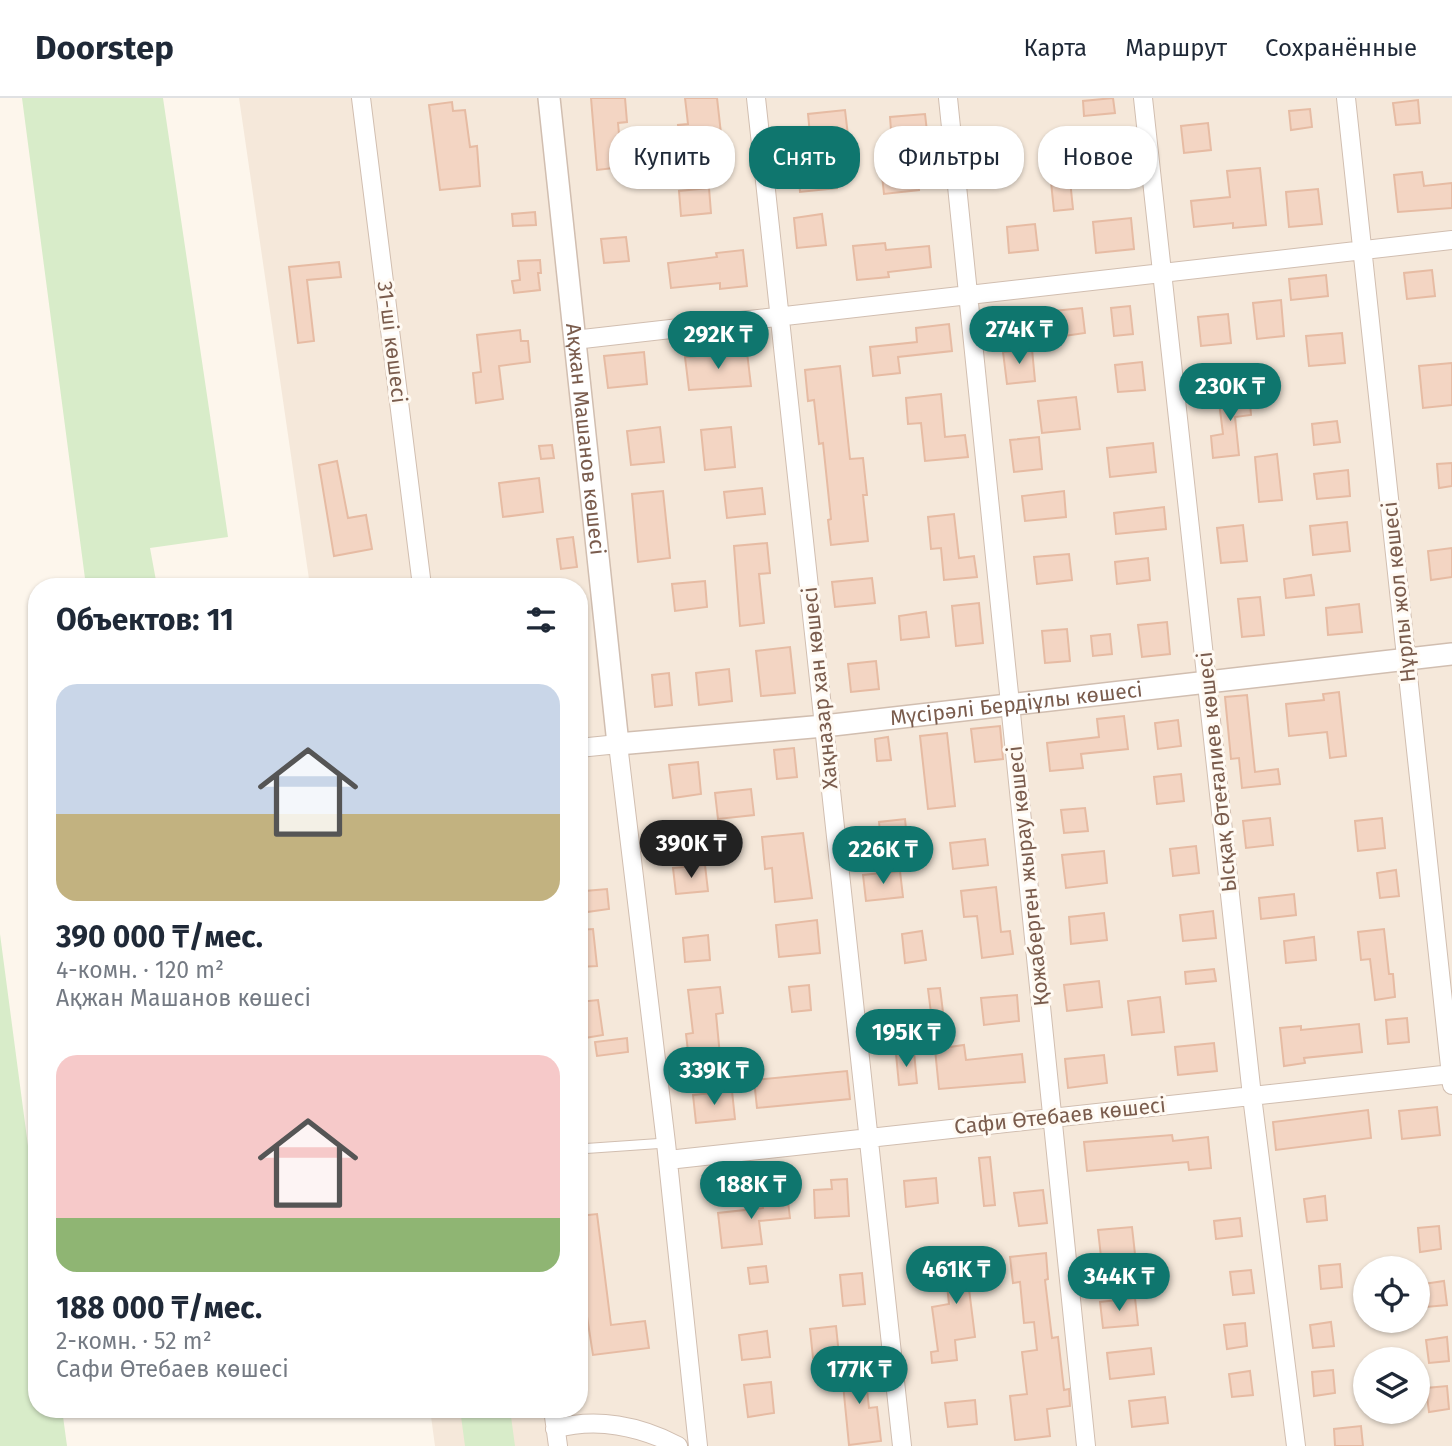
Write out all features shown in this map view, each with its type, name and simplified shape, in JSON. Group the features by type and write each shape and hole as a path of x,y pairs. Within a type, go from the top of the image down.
{"street":[{"name":"31-ші көшесі","path":"361,98 421,578"},
{"name":"Ақжан Машанов көшесі","path":"549,98 618,744 667,1151 698,1446"},
{"name":"Хақназар хан көшесі","path":"756,98 902,1446"},
{"name":"Қожаберген жырау көшесі","path":"948,98 1086,1446"},
{"name":"Ысқақ Өтеғалиев көшесі","path":"1143,98 1252,1096 1296,1446"},
{"name":"Нұрлы жол көшесі","path":"1346,98 1452,1078"},
{"path":"574,340 1452,240"},
{"name":"Мүсірәлі Бердіұлы көшесі","path":"588,747 824,726 1452,654"},
{"name":"Сафи Өтебаев көшесі","path":"667,1151 869,1137 1252,1096 1452,1078"},
{"path":"554,1418 556,1437"},
{"path":"556,1437 574,1423 598,1423 649,1433 678,1446"}],"lane":[{"path":"588,1149 667,1151"}],"shaded area":[{"path":"239,98 1452,98 1452,1446 435,1446 431,1418 588,1418 588,578 309,578"}],"green space":[{"path":"22,98 163,98 228,537 150,548 156,578 85,578"},
{"path":"0,934 28,1146 28,1418 63,1418 67,1446 0,1446"},
{"path":"461,1418 511,1418 515,1446 465,1446"}],"building":[{"path":"591,98 625,98 627,122 609,126 609,169 597,170"},
{"path":"685,98 717,98 720,126 678,126 688,124"},
{"path":"1113,98 1115,113 1084,116 1083,101"},
{"path":"1418,100 1420,123 1396,125 1393,103"},
{"path":"452,102 453,111 465,110 470,147 477,146 480,186 440,190 429,105"},
{"path":"1310,109 1312,127 1291,130 1289,111"},
{"path":"845,110 847,126 809,126 808,114"},
{"path":"925,114 926,126 891,126 890,117"},
{"path":"1208,123 1211,150 1184,153 1181,126"},
{"path":"1260,168 1266,225 1233,228 1233,223 1194,227 1191,201 1230,197 1227,171"},
{"path":"1422,172 1424,186 1452,183 1452,208 1398,212 1394,175"},
{"path":"709,189 711,213 681,216 679,191"},
{"path":"800,189 828,189 800,192"},
{"path":"883,189 919,189 919,190 884,194"},
{"path":"1052,189 1071,189 1073,209 1054,211"},
{"path":"1318,189 1322,224 1289,227 1286,192"},
{"path":"535,212 536,225 513,226 512,214"},
{"path":"822,214 826,245 797,248 794,218"},
{"path":"1131,218 1134,249 1096,253 1093,222"},
{"path":"1035,224 1038,250 1009,253 1007,227"},
{"path":"626,237 629,261 604,263 601,239"},
{"path":"885,243 886,250 929,246 931,267 888,272 889,277 857,280 853,246"},
{"path":"743,250 747,286 720,289 720,283 671,288 668,263 717,257 716,253"},
{"path":"540,260 540,290 514,293 512,281 520,280 518,261"},
{"path":"339,262 341,277 307,280 314,341 298,343 289,267"},
{"path":"1432,270 1435,296 1407,299 1404,273"},
{"path":"1326,275 1328,296 1291,300 1289,279"},
{"path":"1281,300 1284,336 1257,339 1253,303"},
{"path":"1130,306 1133,334 1114,336 1111,308"},
{"path":"1082,308 1085,333 1057,337 1054,311"},
{"path":"1228,314 1231,343 1201,346 1198,317"},
{"path":"949,324 952,351 898,357 900,373 873,376 870,347 917,342 916,328"},
{"path":"520,330 521,341 528,341 530,362 499,366 503,399 476,403 473,373 481,372 477,335"},
{"path":"1342,333 1345,363 1309,366 1306,336"},
{"path":"1032,349 1035,381 1007,384 1003,352"},
{"path":"644,352 647,384 608,388 604,356"},
{"path":"747,352 751,386 689,390 685,357"},
{"path":"1142,362 1145,390 1118,392 1115,365"},
{"path":"1452,363 1452,405 1423,408 1419,366"},
{"path":"840,366 850,459 863,458 867,495 863,495 868,541 831,545 823,443 819,444 814,400 808,401 805,370"},
{"path":"1249,391 1251,415 1235,417 1239,455 1213,458 1211,436 1223,434 1218,394"},
{"path":"941,394 945,437 965,435 968,457 925,461 921,423 908,424 906,398"},
{"path":"1076,397 1080,429 1042,433 1038,401"},
{"path":"1337,421 1340,442 1314,445 1312,424"},
{"path":"660,427 664,462 631,465 627,431"},
{"path":"731,427 735,467 705,470 701,430"},
{"path":"1039,437 1042,469 1014,472 1010,440"},
{"path":"1153,443 1156,472 1110,477 1107,448"},
{"path":"552,445 554,458 541,459 539,446"},
{"path":"1277,454 1282,500 1259,502 1255,457"},
{"path":"337,461 348,518 366,515 372,549 334,556 319,465"},
{"path":"1452,463 1452,486 1439,488 1437,464"},
{"path":"1348,470 1350,496 1317,499 1314,474"},
{"path":"539,478 543,512 503,517 499,483"},
{"path":"762,488 765,514 727,518 724,492"},
{"path":"663,491 670,558 638,562 632,494"},
{"path":"1064,491 1066,517 1025,521 1022,496"},
{"path":"1164,507 1166,529 1116,534 1114,513"},
{"path":"954,514 959,558 974,556 977,577 944,580 941,548 931,549 928,517"},
{"path":"1347,522 1350,551 1313,555 1310,526"},
{"path":"1243,525 1247,561 1221,563 1217,528"},
{"path":"573,537 577,567 561,569 557,539"},
{"path":"767,543 770,573 759,574 764,623 740,626 734,546"},
{"path":"1452,548 1452,577 1431,580 1428,551"},
{"path":"1069,554 1072,580 1037,584 1034,557"},
{"path":"1148,558 1150,580 1117,584 1115,562"},
{"path":"1311,575 1314,595 1286,598 1284,579"},
{"path":"872,578 875,603 835,607 832,582"},
{"path":"705,581 707,607 675,611 672,584"},
{"path":"1260,597 1264,635 1242,637 1238,599"},
{"path":"979,603 983,643 956,646 952,606"},
{"path":"1359,604 1362,632 1328,635 1326,608"},
{"path":"926,612 929,637 901,640 899,616"},
{"path":"1167,622 1170,654 1142,657 1138,625"},
{"path":"1067,629 1070,661 1045,663 1042,631"},
{"path":"1110,634 1112,654 1093,656 1091,636"},
{"path":"790,647 795,693 761,696 756,651"},
{"path":"876,661 879,689 851,692 848,664"},
{"path":"729,669 732,701 699,705 696,673"},
{"path":"669,673 672,705 655,707 652,675"},
{"path":"1339,692 1346,756 1330,758 1327,732 1289,736 1286,704 1324,700 1323,694"},
{"path":"1247,695 1255,772 1278,769 1280,784 1242,788 1239,758 1231,759 1225,697"},
{"path":"1124,716 1128,749 1081,754 1083,768 1050,771 1047,743 1099,737 1097,719"},
{"path":"1178,720 1181,746 1158,749 1155,723"},
{"path":"1000,726 1003,759 975,762 971,729"},
{"path":"947,733 955,806 928,809 920,736"},
{"path":"888,737 891,760 877,761 875,739"},
{"path":"794,748 797,777 777,779 774,750"},
{"path":"698,762 701,794 673,798 669,765"},
{"path":"1181,774 1184,801 1157,804 1154,777"},
{"path":"751,789 754,815 718,819 715,793"},
{"path":"1085,808 1088,831 1064,833 1061,810"},
{"path":"1270,818 1273,845 1246,848 1243,821"},
{"path":"1382,818 1385,848 1358,851 1355,821"},
{"path":"905,819 908,848 882,851 879,822"},
{"path":"803,833 812,898 775,902 772,868 765,869 762,837"},
{"path":"985,839 988,865 953,869 950,843"},
{"path":"1196,846 1199,873 1173,876 1170,849"},
{"path":"1104,851 1107,883 1066,888 1062,855"},
{"path":"705,865 708,891 676,894 673,868"},
{"path":"1396,870 1399,896 1380,898 1377,873"},
{"path":"900,871 903,897 866,901 863,875"},
{"path":"996,887 1001,932 1010,931 1013,954 982,958 977,916 964,917 961,891"},
{"path":"607,889 609,909 588,912 588,891"},
{"path":"1294,894 1296,915 1261,919 1259,898"},
{"path":"1213,911 1216,938 1183,941 1180,915"},
{"path":"1104,913 1107,940 1071,944 1069,917"},
{"path":"817,920 820,953 779,957 776,925"},
{"path":"588,929 593,929 597,966 588,966"},
{"path":"1384,929 1389,974 1393,974 1395,997 1375,1000 1370,959 1361,960 1358,932"},
{"path":"922,931 926,960 905,963 902,934"},
{"path":"708,935 710,960 685,962 683,938"},
{"path":"1314,937 1316,960 1286,963 1284,941"},
{"path":"1214,969 1216,981 1186,984 1185,972"},
{"path":"1099,981 1102,1007 1067,1011 1064,985"},
{"path":"809,985 811,1010 792,1012 789,987"},
{"path":"720,987 723,1013 716,1014 720,1056 689,1060 686,1034 693,1033 688,990"},
{"path":"940,988 943,1012 931,1013 928,989"},
{"path":"1017,995 1019,1021 984,1025 981,998"},
{"path":"1160,997 1164,1032 1132,1035 1128,1001"},
{"path":"598,1000 603,1035 588,1038 588,1001"},
{"path":"1407,1018 1409,1042 1388,1044 1386,1020"},
{"path":"1359,1024 1362,1052 1304,1058 1305,1063 1284,1066 1280,1028 1301,1026 1301,1030"},
{"path":"627,1038 628,1052 597,1056 595,1042"},
{"path":"1214,1043 1217,1071 1178,1075 1175,1047"},
{"path":"964,1045 966,1060 1022,1054 1025,1082 939,1089 935,1049"},
{"path":"914,1052 917,1083 899,1085 896,1054"},
{"path":"1104,1055 1107,1083 1068,1088 1065,1059"},
{"path":"847,1071 850,1099 757,1108 754,1080"},
{"path":"732,1091 735,1119 696,1123 693,1095"},
{"path":"1437,1107 1440,1135 1402,1139 1399,1111"},
{"path":"1368,1110 1371,1138 1276,1150 1273,1122"},
{"path":"1172,1135 1173,1141 1208,1137 1211,1168 1189,1170 1188,1162 1087,1171 1084,1142"},
{"path":"990,1157 995,1205 984,1206 979,1158"},
{"path":"936,1178 938,1203 906,1207 904,1181"},
{"path":"847,1179 849,1216 815,1218 814,1190 832,1189 831,1180"},
{"path":"1043,1190 1047,1223 1019,1226 1014,1193"},
{"path":"787,1193 790,1218 759,1221 762,1244 722,1248 718,1213 763,1208 762,1195"},
{"path":"1325,1196 1327,1220 1307,1222 1304,1199"},
{"path":"597,1214 611,1325 645,1321 649,1348 593,1355 588,1323 588,1215"},
{"path":"1240,1218 1242,1236 1216,1239 1214,1221"},
{"path":"1439,1226 1441,1249 1420,1252 1418,1228"},
{"path":"1132,1227 1136,1263 1102,1266 1098,1230"},
{"path":"1046,1253 1048,1279 1045,1280 1052,1338 1058,1337 1064,1390 1069,1389 1070,1406 1047,1409 1050,1436 1015,1440 1010,1396 1027,1394 1022,1352 1037,1350 1034,1322 1024,1323 1020,1282 1013,1283 1010,1257"},
{"path":"978,1254 982,1287 969,1289 975,1337 955,1340 957,1360 932,1363 931,1352 938,1351 932,1307 949,1304 944,1258"},
{"path":"1340,1264 1342,1287 1321,1289 1319,1266"},
{"path":"766,1266 768,1282 750,1284 748,1268"},
{"path":"1251,1270 1254,1293 1233,1295 1230,1272"},
{"path":"862,1273 865,1304 843,1306 840,1275"},
{"path":"1444,1281 1447,1305 1430,1307 1430,1283"},
{"path":"1135,1298 1138,1325 1103,1328 1100,1302"},
{"path":"1331,1322 1334,1346 1313,1348 1310,1325"},
{"path":"1245,1323 1247,1346 1227,1349 1224,1325"},
{"path":"836,1326 839,1355 813,1358 810,1329"},
{"path":"767,1331 770,1357 742,1360 739,1335"},
{"path":"1447,1337 1449,1361 1430,1363 1430,1347 1427,1347 1426,1340"},
{"path":"1151,1348 1154,1374 1110,1379 1107,1353"},
{"path":"864,1362 869,1408 877,1407 881,1441 849,1445 841,1364"},
{"path":"1333,1370 1335,1393 1314,1396 1312,1372"},
{"path":"1250,1371 1253,1395 1232,1397 1229,1374"},
{"path":"771,1382 774,1413 748,1417 744,1385"},
{"path":"1447,1386 1449,1409 1430,1412 1430,1388"},
{"path":"1165,1397 1168,1423 1132,1427 1129,1401"},
{"path":"975,1400 977,1424 948,1427 945,1403"},
{"path":"1361,1426 1363,1446 1335,1446 1334,1429"}]}
